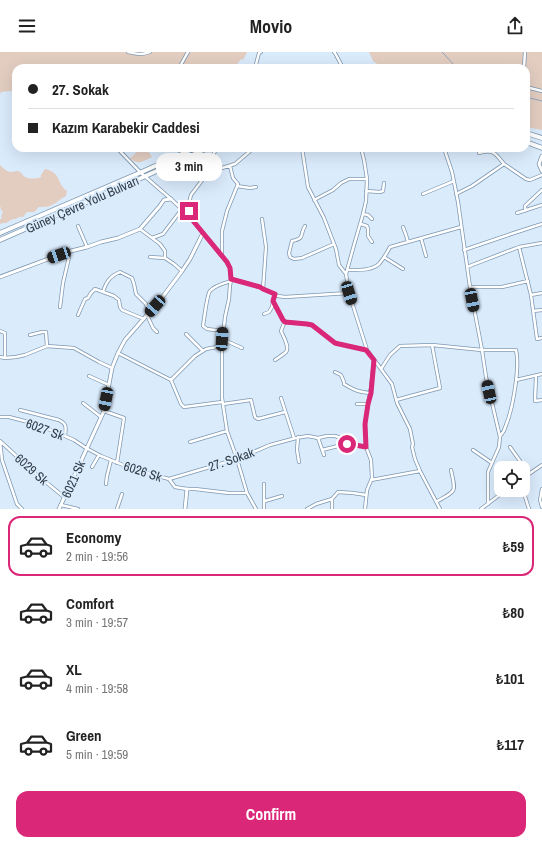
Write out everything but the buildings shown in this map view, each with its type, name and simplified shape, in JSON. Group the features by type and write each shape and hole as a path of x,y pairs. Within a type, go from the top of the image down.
{"highway":[{"path":"530,134 542,138"},
{"path":"530,144 542,148"},
{"name":"Güney Çevre Yolu Bulvarı","path":"0,233 186,152"},
{"name":"Güney Çevre Yolu Bulvarı","path":"0,240 199,152"}],"street":[{"path":"128,52 145,54 150,52"},
{"path":"181,64 188,52"},
{"path":"256,64 259,53 261,52"},
{"path":"334,52 341,64"},
{"path":"524,64 525,52"},
{"path":"530,88 542,91"},
{"path":"120,152 192,219 229,266 231,280 229,299 224,317 222,339 222,403 228,431 247,493 256,509"},
{"path":"212,172 215,152"},
{"path":"192,219 189,211 190,199 193,192 206,176 212,172 237,163 249,152"},
{"path":"303,152 308,187 324,218 336,249 339,266 346,274"},
{"path":"362,152 367,179 366,201 364,214 346,274 349,293 366,350 392,384 396,400 409,426 413,444 412,447 420,471 440,509"},
{"path":"445,152 454,181 470,287 486,377 500,437 499,447 488,472 488,504"},
{"path":"479,153 484,152"},
{"path":"492,152 504,164 526,179 530,180 542,175"},
{"path":"542,156 540,164 542,171"},
{"path":"456,194 472,186 504,164"},
{"path":"222,256 222,231 227,211 238,184 233,178 230,166"},
{"path":"314,200 333,190 349,179 367,179"},
{"path":"423,194 454,181"},
{"path":"366,191 383,191 384,183"},
{"path":"237,186 250,188 256,187"},
{"path":"525,211 525,206 542,190"},
{"path":"0,277 68,252 118,238 140,229 164,200 171,199"},
{"path":"517,213 542,205"},
{"path":"152,238 163,234 182,209"},
{"path":"364,214 368,215 372,219"},
{"path":"262,219 266,247 263,289"},
{"path":"361,224 367,226 368,236 372,242"},
{"path":"464,250 542,224"},
{"path":"78,226 86,247"},
{"path":"305,226 300,238 298,240 292,240 289,253 290,257 294,259 302,258 334,244"},
{"path":"402,227 408,242"},
{"path":"347,270 358,270 374,267 384,257 390,247 461,227"},
{"path":"140,229 160,244 165,251 165,258"},
{"name":"6021 Sk","path":"59,509 104,411 112,368 118,353 126,340 161,299 182,271 203,233"},
{"path":"421,238 426,256"},
{"path":"467,267 519,247 542,243"},
{"path":"519,247 531,295 537,339 542,338"},
{"path":"60,307 69,257 68,252"},
{"path":"150,257 165,258 182,271"},
{"path":"384,257 403,269"},
{"path":"103,292 105,283 110,277 120,272 132,278 136,294 146,304 153,328 157,332"},
{"path":"223,331 207,329 204,326 208,296 210,291 231,280 260,287 278,296 285,297 349,293"},
{"path":"470,287 502,287 528,281"},
{"path":"78,315 85,299 88,298 94,289 114,296 118,300 122,310 144,319"},
{"path":"531,295 542,293"},
{"path":"264,314 269,312 272,307 275,294"},
{"path":"273,301 283,320 312,325 335,343 366,350"},
{"path":"533,311 542,310"},
{"path":"275,360 286,351 287,345 281,331 285,321"},
{"path":"0,331 5,333 5,358"},
{"path":"30,334 46,332 47,346"},
{"path":"186,334 203,351"},
{"path":"222,339 242,348"},
{"path":"396,400 440,388 432,345"},
{"path":"381,369 390,355 400,346 432,345 482,350 516,350 516,380 510,414 506,427 500,437"},
{"path":"0,357 5,358 26,355 47,346 74,348 112,368"},
{"path":"171,380 195,356 206,349 222,346"},
{"path":"118,353 171,380 181,404 184,407 249,400 252,401 254,417 256,419 285,412"},
{"path":"365,509 367,490 372,480 371,460 366,447 365,424 371,393 374,360"},
{"path":"334,372 341,375 344,384 350,388 360,392 371,393"},
{"path":"516,380 542,374"},
{"path":"89,376 109,385"},
{"path":"536,376 535,401 542,400"},
{"path":"281,398 294,438"},
{"path":"83,403 101,417"},
{"path":"357,404 368,404"},
{"path":"20,410 59,420 64,423 66,428 65,436"},
{"path":"104,411 124,418 117,463"},
{"name":"6027 Sk","path":"0,417 9,417 36,424 74,440 86,448"},
{"path":"190,442 228,431"},
{"name":"27. Sokak","path":"169,480 237,459 276,443 298,437 308,436 318,438 335,436 355,445 366,447"},
{"path":"298,437 297,450 300,462"},
{"path":"318,438 324,455"},
{"path":"0,441 2,460 17,504 22,509"},
{"name":"6029 Sk","path":"0,441 65,498"},
{"path":"322,450 350,443"},
{"path":"510,447 519,461"},
{"name":"6026 Sk","path":"86,448 117,463 169,480 175,487 186,489 195,488 229,493 247,493"},
{"path":"473,450 492,463"},
{"path":"92,466 98,455"},
{"path":"106,484 106,476 111,460"},
{"path":"530,474 542,465"},
{"path":"436,502 454,491 451,470"},
{"path":"372,480 420,471"},
{"path":"264,484 264,509"},
{"path":"185,509 186,489"},
{"path":"542,489 540,500 542,507"},
{"path":"307,509 332,498 338,492 366,495"},
{"path":"117,509 122,494"},
{"path":"265,501 282,496"},
{"path":"481,509 497,497"},
{"path":"525,497 529,509"},
{"path":"332,498 332,509"},
{"path":"62,505 78,509"}],"shaded area":[{"path":"0,52 247,52 243,60 241,59 237,64 12,64 12,91 1,92 0,95"},
{"path":"369,52 542,52 542,130 530,128 530,64 377,64 373,61"},
{"path":"137,152 149,152 152,157 141,162 136,162 130,158"},
{"path":"0,165 5,170 11,172 19,171 25,177 31,178 41,177 45,169 50,171 57,176 61,185 67,191 66,196 51,206 39,207 34,212 27,212 23,217 0,224 0,219 2,218 1,216 3,212 0,205"}],"waterway":[{"path":"442,52 453,64"},
{"path":"530,98 542,101"}],"route":[{"path":"189,211 194,222 227,262 230,268 231,279 260,287 275,294 273,301 285,322 312,325 335,343 366,350 374,360 371,393 365,424 366,447 350,443 347,444"}]}
